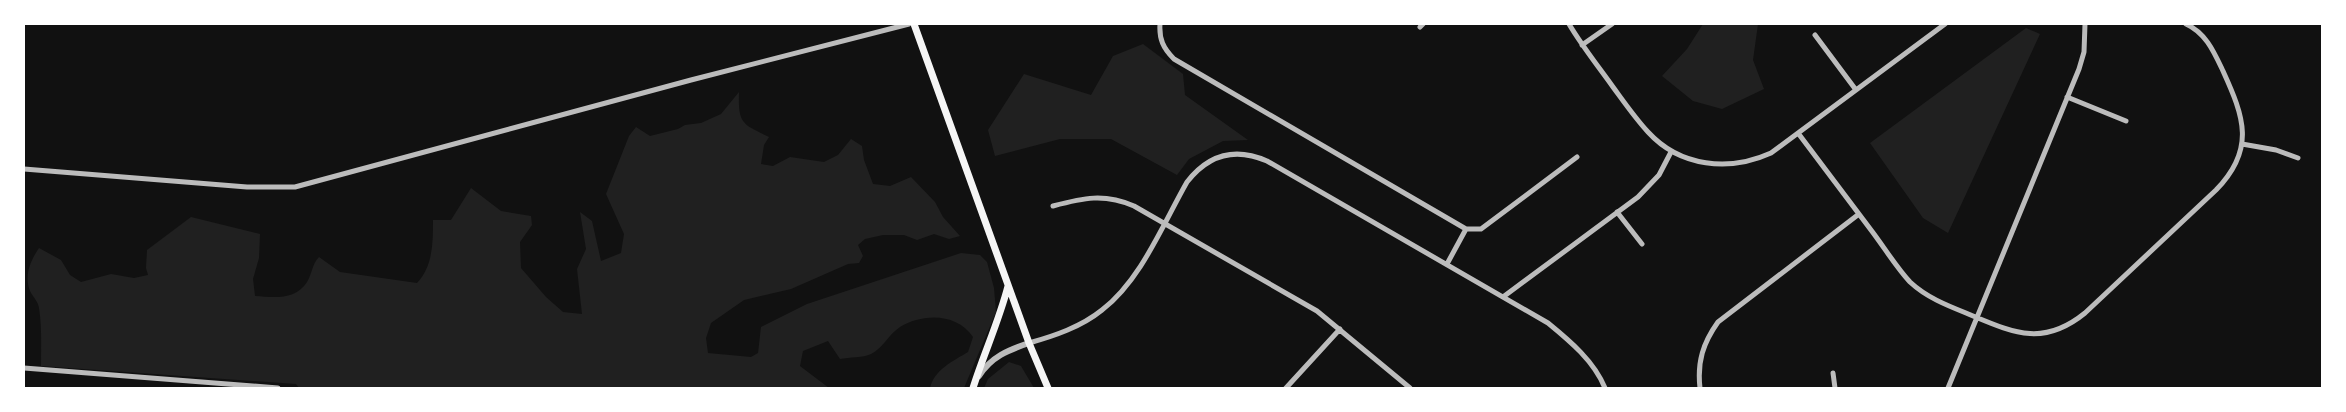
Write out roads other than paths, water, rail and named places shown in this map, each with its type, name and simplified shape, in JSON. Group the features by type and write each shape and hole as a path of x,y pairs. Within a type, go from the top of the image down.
{"main road":[{"path":"914,24 1029,343 1048,388"},
{"path":"973,388 982,358 1001,312 1008,285"}],"street":[{"path":"24,169 255,188 303,186 612,101 909,24"},
{"path":"1160,24 1162,44 1174,59 1466,228 1481,229 1577,158"},
{"path":"1569,24 1582,45 1648,133 1671,152 1702,163 1715,164 1744,162 1771,152 1945,24"},
{"path":"1582,45 1612,24"},
{"path":"1948,388 2084,52 2085,24"},
{"path":"1798,133 1910,281 1936,300 2020,334 2036,334 2064,328 2075,321 2224,182 2233,170 2242,144 2244,131 2242,116 2206,39 2186,24"},
{"path":"1815,35 1856,90"},
{"path":"2067,97 2126,121"},
{"path":"2242,144 2276,150 2298,158"},
{"path":"1503,297 1649,187 1659,175 1671,152"},
{"path":"973,388 986,365 1006,352 1074,328 1101,311 1129,283 1195,171 1213,158 1240,154 1267,161 1548,323 1566,338 1588,362 1605,388"},
{"path":"1053,206 1084,198 1109,198 1134,206 1300,300 1340,329 1410,388"},
{"path":"1617,212 1642,244"},
{"path":"1700,388 1699,360 1704,344 1718,322 1859,214"},
{"path":"1446,264 1466,228"},
{"path":"1286,388 1340,329"},
{"path":"24,368 278,388"},
{"path":"1833,373 1835,388"}]}
